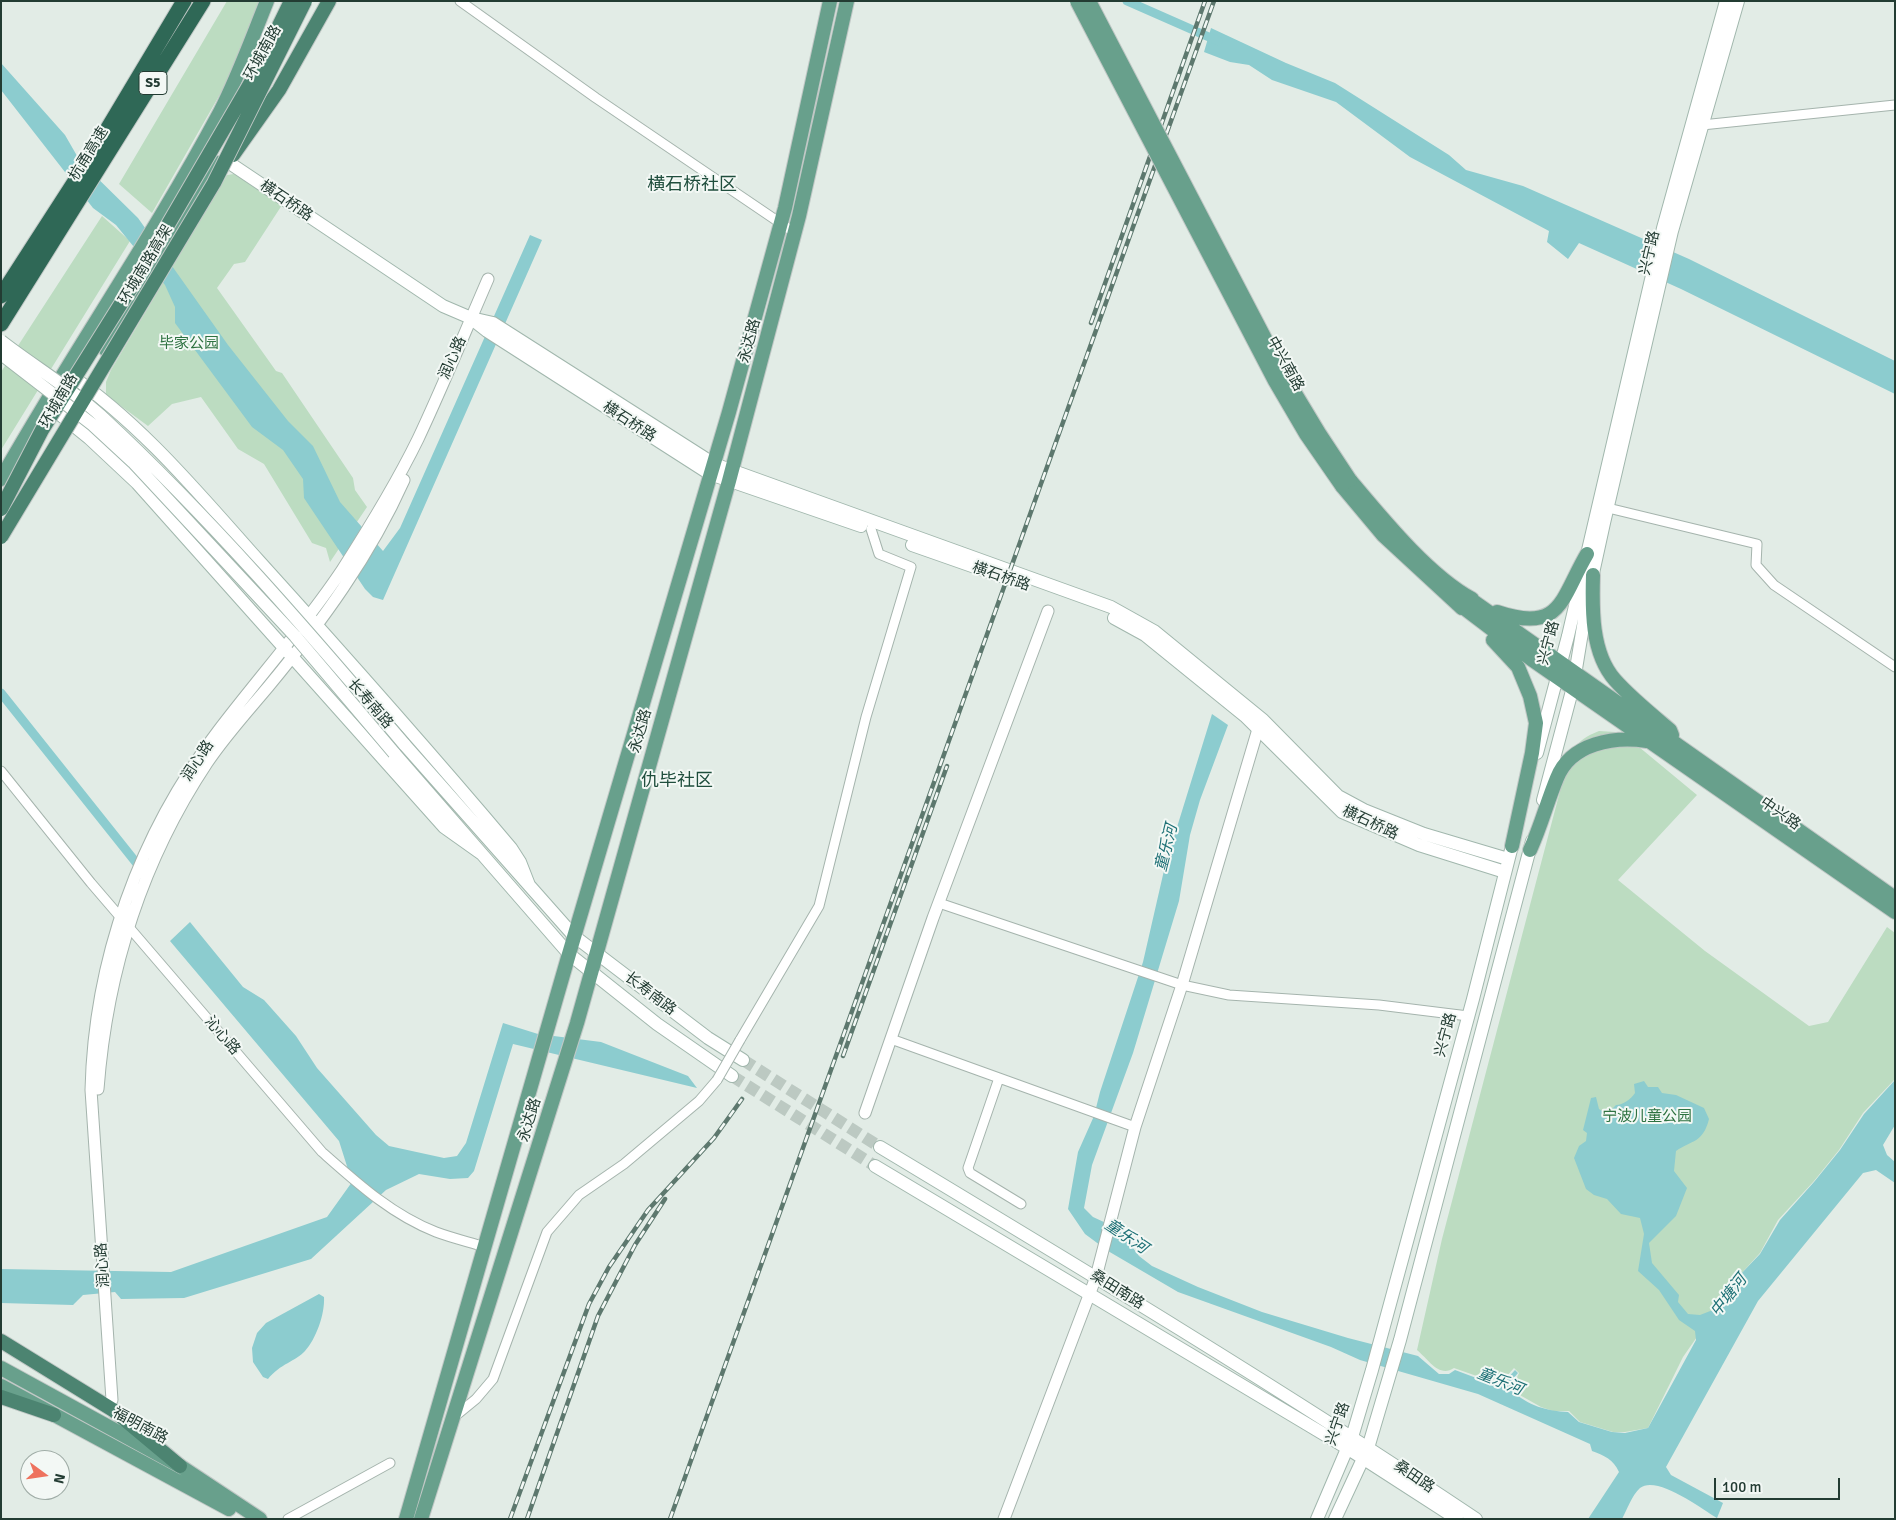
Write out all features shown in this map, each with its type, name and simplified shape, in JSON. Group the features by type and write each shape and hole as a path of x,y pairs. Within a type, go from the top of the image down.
{"highway":[{"name":"杭甬高速","path":"1,324 70,217 97,161 184,1"},
{"name":"杭甬高速","path":"1,296 60,204 97,161 203,1"},
{"path":"254,77 284,1"},
{"name":"环城南路高架","path":"1,509 42,430 134,283 254,77 291,1"},
{"name":"环城南路高架","path":"1,537 214,183 305,1"},
{"path":"214,183 279,90 329,1"},
{"path":"1,1341 113,1410 180,1466"},
{"path":"1,1397 54,1415"}],"main road":[{"name":"环城南路","path":"1,479 45,402 154,227 221,111 267,1"},
{"name":"环城南路","path":"1,545 18,504 148,275 218,163 309,1"},
{"name":"永达路","path":"406,1519 526,1108 574,936 712,469 780,223 830,1"},
{"name":"永达路","path":"421,1519 577,1023 595,952 731,476 795,233 846,1"},
{"name":"中兴南路","path":"1077,1 1275,381 1306,434 1346,483 1383,535 1419,571 1460,598 1496,612 1530,620 1542,617"},
{"name":"中兴南路","path":"1089,1 1284,375 1346,483"},
{"name":"兴宁路","path":"1316,1519 1349,1443 1372,1370 1468,1016 1558,669 1726,1"},
{"name":"兴宁路","path":"1668,230 1702,125 1738,1"},
{"name":"横石桥路","path":"228,162 443,306 471,318 493,323 712,469 871,529 1095,608 1115,618 1164,650 1258,729 1333,804 1350,817 1419,845 1505,872"},
{"name":"兴宁路","path":"1335,1519 1366,1453 1400,1340 1573,687 1593,575 1646,317"},
{"name":"长寿南路","path":"1,341 99,414 146,460 303,626 404,744 574,936 708,1038 743,1060"},
{"name":"长寿南路","path":"1,354 93,425 133,462 295,636 394,754 569,954 657,1024 732,1076"},
{"path":"64,371 126,417 173,466 511,848 520,862 529,885"},
{"path":"45,402 137,483 444,827 482,854"},
{"name":"横石桥路","path":"731,476 1111,607 1135,619 1176,648 1263,720 1338,796 1364,810 1424,834 1510,853"},
{"name":"兴宁路","path":"1542,617 1561,604 1587,554"},
{"name":"兴宁路","path":"1593,575 1594,622 1608,671"},
{"name":"中兴南路","path":"1460,598 1518,667 1530,696 1536,723 1535,738 1510,853"},
{"name":"中兴路","path":"1460,598 1532,659 1575,673 1895,898"},
{"name":"中兴路","path":"1558,669 1573,687 1647,741 1895,912"},
{"name":"中兴路","path":"1608,671 1641,706 1670,730 1676,745"},
{"name":"中兴路","path":"1530,850 1541,827 1557,777 1565,765 1593,745 1609,739 1624,738 1647,741"},
{"name":"桑田南路","path":"880,1147 1096,1277 1349,1443"},
{"name":"桑田南路","path":"875,1166 1089,1296 1349,1443"},
{"name":"福明南路","path":"1,1368 180,1466 260,1519"},
{"name":"福明南路","path":"1,1386 221,1503 243,1519"},
{"name":"桑田路","path":"1349,1443 1476,1519"},
{"name":"桑田路","path":"1366,1453 1457,1519"}],"street":[{"path":"460,1 596,98 795,233"},
{"path":"1702,125 1895,105"},
{"name":"润心路","path":"112,1400 91,1090 92,1046 99,998 110,950 120,918 150,842 174,799 217,732 309,618 384,502 418,438 488,279"},
{"name":"润心路","path":"94,1130 101,1052 109,1004 128,927 138,897 176,815 207,763 324,616 359,564 390,510 407,472 418,438"},
{"path":"1608,508 1757,544 1756,565 1774,585 1895,667"},
{"path":"452,1418 476,1399 492,1379 548,1232 579,1195 624,1164 698,1101 717,1080 819,906 866,717 911,566 879,554 871,529"},
{"path":"865,1113 939,903 1048,611"},
{"path":"1004,1519 1096,1277 1135,1127 1182,985 1258,729"},
{"name":"沁心路","path":"1,770 120,918 322,1152 362,1188 397,1212 435,1232 485,1248"},
{"path":"939,903 1182,985 1229,995 1379,1005 1468,1016"},
{"path":"891,1039 1135,1127"},
{"path":"999,1078 968,1168 970,1173 1021,1204"},
{"path":"288,1519 390,1463"}],"green space":[{"path":"227,1 261,1 223,89 152,213 119,184"},
{"name":"毕家公园","path":"234,174 282,205 245,262 234,264 217,288 276,371 282,373 353,478 355,490 367,507 330,562 326,548 312,543 264,464 238,449 201,397 172,404 148,426 106,395 106,382 111,370 227,175"},
{"path":"102,216 130,241 1,450 1,372"},
{"name":"宁波儿童公园","path":"1599,731 1615,732 1633,742 1697,795 1618,880 1705,951 1809,1026 1828,1022 1887,927 1895,933 1895,1079 1863,1113 1839,1150 1814,1181 1778,1220 1760,1253 1728,1288 1722,1301 1683,1357 1648,1428 1625,1432 1613,1432 1580,1422 1569,1411 1553,1411 1541,1407 1518,1394 1513,1386 1519,1373 1514,1368 1505,1378 1488,1380 1454,1368 1449,1371 1439,1369 1417,1350 1442,1239 1564,776 1575,748 1584,739"}],"water":[{"path":"1211,28 1286,63 1335,83 1449,155 1466,170 1523,186 1689,259 1895,361 1895,394 1681,289 1579,243 1568,259 1547,242 1549,231 1410,157 1336,102 1272,80 1249,65 1230,62 1204,52"},
{"path":"1,63 65,135 80,161 138,218 228,345 288,421 313,446 340,502 383,551 400,528 530,235 542,240 383,600 373,597 365,589 304,498 303,479 283,450 252,427 175,323 175,307 165,285 116,225 93,208 1,90"},
{"path":"1212,714 1228,725 1200,800 1190,835 1179,901 1133,1053 1092,1165 1084,1208 1093,1217 1119,1229 1139,1256 1152,1266 1198,1287 1262,1312 1348,1338 1418,1356 1439,1374 1449,1374 1455,1370 1487,1382 1506,1380 1515,1370 1518,1373 1513,1379 1512,1390 1524,1400 1538,1407 1568,1412 1579,1422 1612,1432 1625,1433 1648,1428 1696,1340 1695,1331 1679,1320 1659,1290 1638,1271 1644,1234 1640,1218 1621,1214 1607,1199 1594,1195 1586,1189 1574,1158 1579,1146 1586,1141 1587,1133 1583,1130 1591,1098 1596,1097 1599,1109 1607,1114 1616,1105 1624,1103 1635,1093 1634,1084 1644,1081 1648,1087 1658,1087 1662,1093 1676,1095 1704,1108 1709,1119 1704,1133 1696,1140 1676,1151 1674,1171 1687,1188 1676,1216 1649,1243 1652,1263 1679,1295 1678,1302 1688,1314 1700,1315 1718,1308 1737,1278 1760,1254 1780,1220 1840,1150 1864,1114 1895,1080 1895,1125 1883,1145 1887,1155 1895,1162 1895,1183 1876,1170 1863,1173 1758,1301 1666,1467 1671,1475 1723,1503 1717,1518 1678,1494 1657,1486 1647,1485 1637,1491 1622,1519 1588,1519 1619,1472 1608,1458 1592,1451 1590,1444 1478,1394 1360,1360 1331,1347 1178,1292 1108,1251 1085,1234 1068,1209 1078,1152 1094,1116 1100,1092 1143,962 1165,866"},
{"path":"190,922 243,987 264,1000 296,1036 317,1068 376,1135 389,1146 444,1158 457,1156 466,1143 503,1023 538,1034 601,1042 688,1076 697,1088 513,1044 474,1171 468,1178 450,1179 419,1174 386,1190 311,1259 184,1298 121,1299 115,1292 83,1295 73,1305 1,1303 1,1269 171,1272 327,1217 352,1182 339,1141 170,941"},
{"path":"319,1294 324,1297 323,1311 316,1333 309,1346 268,1379 263,1377 253,1362 252,1348 257,1333 266,1323"}],"waterway":[{"path":"1127,1 1218,41"},
{"path":"1,693 142,870"}],"tunnel":[{"path":"743,1060 880,1147"},
{"path":"732,1076 875,1166"}],"railway":[{"path":"1091,323 1205,1"},
{"path":"670,1519 1214,1"},
{"path":"843,1056 947,766"},
{"path":"510,1519 589,1304 609,1267 648,1210 714,1138 742,1099"},
{"path":"527,1519 598,1316 635,1245 665,1199"}],"district":[{"name":"横石桥社区","path":"692,185"},
{"name":"仇毕社区","path":"677,781"}],"water label":[{"name":"童乐河","path":"1167,848"},
{"name":"童乐河","path":"1126,1237"},
{"name":"中塘河","path":"1729,1296"},
{"name":"童乐河","path":"1500,1382"}]}
